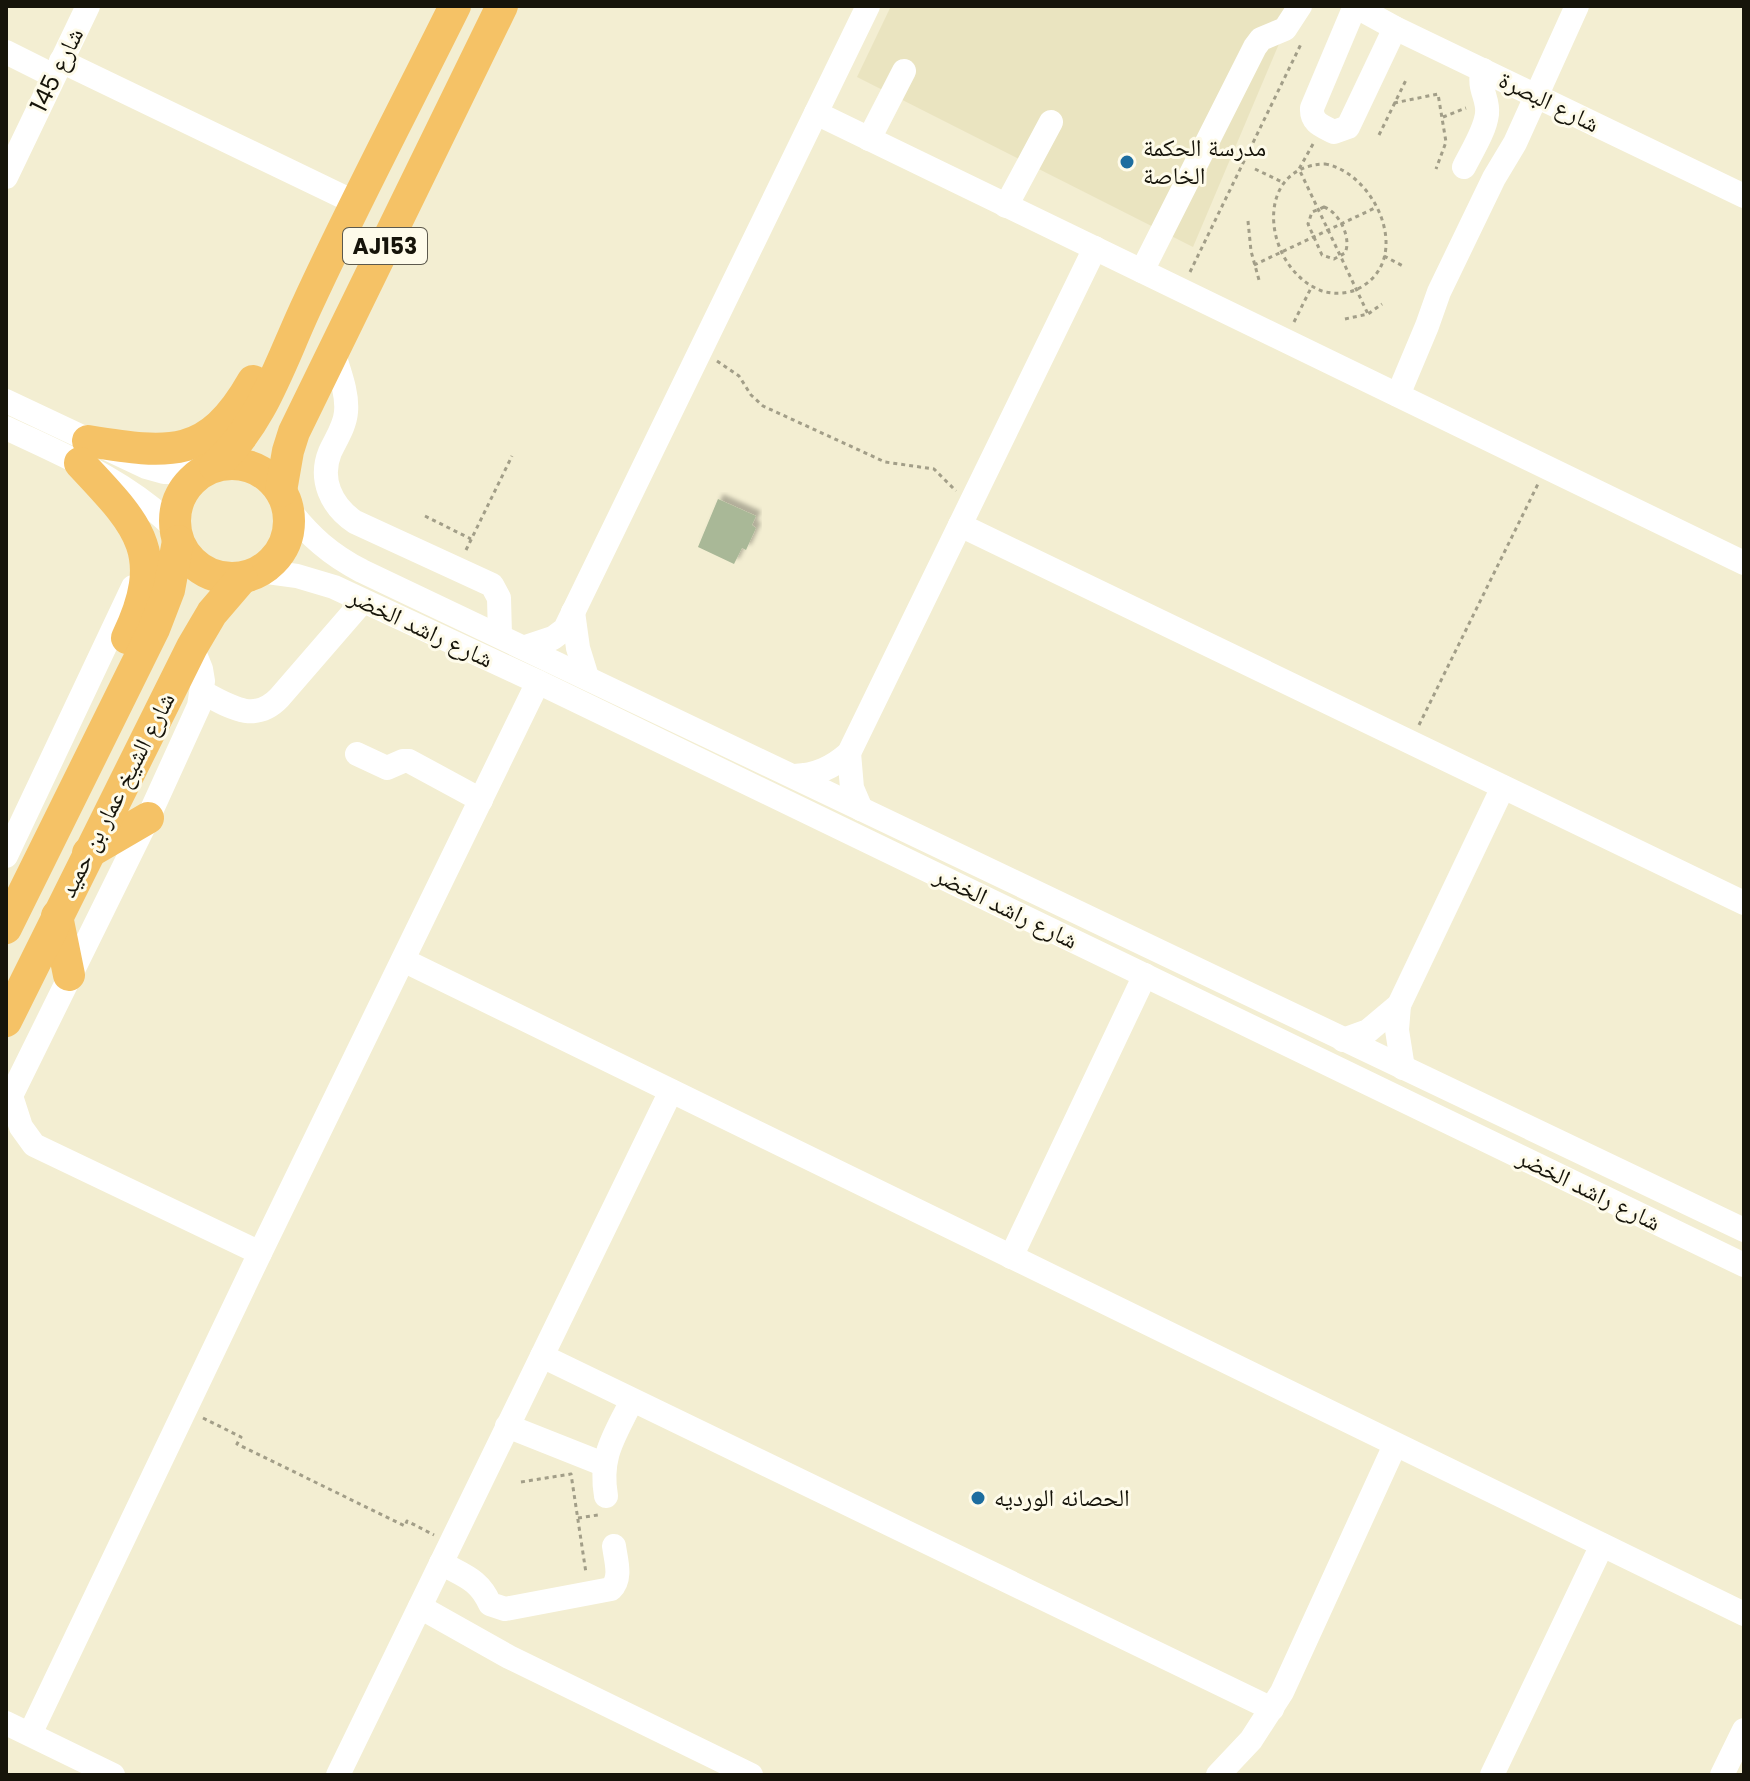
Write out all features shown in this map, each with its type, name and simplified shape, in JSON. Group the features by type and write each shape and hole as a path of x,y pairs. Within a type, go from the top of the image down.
{"main road":[{"name":"AJ153","path":"207,470 245,435 257,416 356,203 455,6"},
{"name":"AJ153","path":"284,499 288,451 294,432 502,6"},
{"path":"84,452 180,448 214,432 239,405 276,342 308,303"},
{"path":"84,452 134,524 146,560 147,581 142,602 107,683 106,726"},
{"path":"233,463 252,467 268,476 284,499 289,527 285,544 275,560 251,574 222,578 203,571 188,558 176,534 174,512 179,497 188,484 207,470 233,463"},
{"name":"شارع الشيخ عمار بن حميد","path":"6,928 162,610 169,590 176,534"},
{"name":"شارع الشيخ عمار بن حميد","path":"6,1021 192,647 212,613 251,574"},
{"path":"88,853 148,818"},
{"path":"57,916 69,975"}],"street":[{"name":"شارع 145","path":"6,177 88,6"},
{"path":"526,647 553,638 565,629 868,6"},
{"path":"1142,271 1257,42 1285,29 1300,6"},
{"path":"1355,6 1312,108 1313,120 1322,126 1337,133 1348,127 1395,28"},
{"name":"شارع البصرة","path":"1355,6 1744,196"},
{"path":"1391,392 1420,322 1439,292 1506,161 1575,6"},
{"path":"6,52 58,68 356,203"},
{"path":"1483,70 1480,86 1487,115 1452,166 1494,180"},
{"path":"869,139 904,71"},
{"path":"816,113 1744,563"},
{"path":"1006,206 1051,122"},
{"path":"861,809 852,788 849,753 1095,248"},
{"path":"333,351 346,412 326,465 332,499 346,516 488,581 499,598 500,635"},
{"path":"6,401 84,452 137,495 176,534"},
{"path":"6,428 164,472 207,470"},
{"name":"شارع راشد الخضر","path":"284,499 310,536 362,571 1744,1230"},
{"path":"964,516 1411,742 1744,903"},
{"path":"362,571 408,545"},
{"path":"6,856 146,560"},
{"name":"شارع راشد الخضر","path":"251,574 316,580 363,601 538,682 1744,1265"},
{"path":"202,692 241,712 266,709 363,601"},
{"path":"573,612 578,648 587,677"},
{"path":"34,1145 8,1101 148,818 199,706 201,669 192,647"},
{"path":"30,1734 538,682"},
{"path":"794,776 818,772 849,753"},
{"path":"357,754 387,768 409,761 481,800"},
{"path":"1403,1068 1397,1030 1399,1005 1503,787"},
{"path":"403,960 1744,1614"},
{"path":"1011,1257 1145,975"},
{"path":"1343,1040 1380,1023 1399,1005"},
{"path":"338,1775 671,1091"},
{"path":"6,1148 34,1145 260,1253"},
{"path":"542,1356 1272,1709"},
{"path":"606,1496 603,1464 632,1400"},
{"path":"507,1426 603,1464"},
{"path":"1218,1775 1251,1740 1291,1674 1395,1445"},
{"path":"1492,1775 1602,1545"},
{"path":"446,1553 482,1587 490,1604 505,1609 611,1589 618,1581 614,1546"},
{"path":"417,1614 486,1651 509,1657 751,1775"},
{"path":"6,1723 30,1734 74,1766 113,1775"},
{"path":"1722,1775 1744,1730"}],"path":[{"path":"1181,290 1306,34"},
{"path":"1379,135 1406,80"},
{"path":"1394,103 1438,94 1445,149 1452,166"},
{"path":"1443,117 1485,100"},
{"path":"1299,169 1325,164 1343,169 1358,181 1377,207 1384,231 1384,256 1371,280 1356,290 1328,293 1312,286 1292,272 1280,253 1274,233 1273,214 1284,184 1299,169 1322,126"},
{"path":"1255,169 1284,184"},
{"path":"1299,169 1368,314"},
{"path":"1254,265 1377,207"},
{"path":"1318,208 1330,209 1340,225 1348,247 1341,257 1334,259 1322,255 1308,224 1312,212 1318,208"},
{"path":"1248,221 1259,280"},
{"path":"1384,256 1403,266"},
{"path":"1285,341 1312,286"},
{"path":"1345,319 1368,314 1382,304"},
{"path":"700,351 739,376 751,395 763,406 885,462 934,469 964,516"},
{"path":"457,567 512,456"},
{"path":"1411,742 1546,467"},
{"path":"425,516 471,539"},
{"path":"185,1409 241,1437 237,1444 405,1526 407,1521 446,1553"},
{"path":"521,1482 571,1474 587,1573"},
{"path":"578,1518 608,1513 606,1496"}],"shaded area":[{"name":"مدرسة الحكمة الخاصة","path":"891,6 1283,6 1292,13 1193,247 857,77"}],"building":[{"path":"718,499 756,516 752,525 756,528 746,550 742,548 734,564 698,547"}],"place":[{"name":"مدرسة الحكمة الخاصة","path":"1127,162"},
{"name":"الحصانه الورديه","path":"978,1498"}]}
